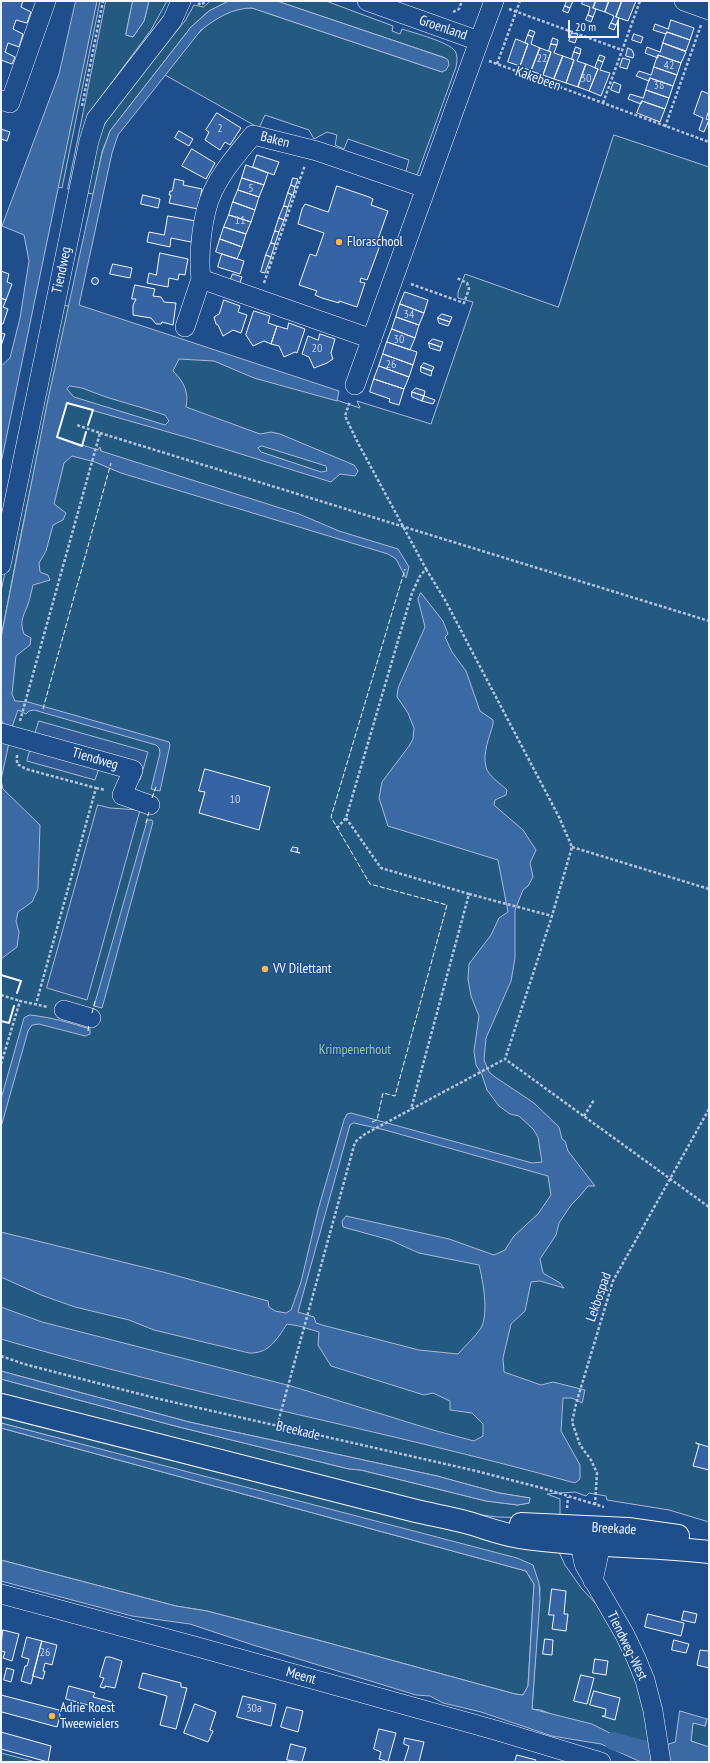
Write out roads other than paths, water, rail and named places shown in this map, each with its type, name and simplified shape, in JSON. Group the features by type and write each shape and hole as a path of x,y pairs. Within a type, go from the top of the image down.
{"main road":[{"name":"Breekade","path":"1,1405 468,1523 591,1536 663,1547 709,1552"},
{"name":"Breekade","path":"591,1536 648,1531 681,1537 709,1548"}],"street":[{"path":"1,100 10,103 46,1"},
{"name":"Tiendweg","path":"1,565 81,178 89,141 96,119 172,21 181,1"},
{"name":"Groenland","path":"367,1 476,48 494,2"},
{"path":"684,1 708,10"},
{"path":"352,394 476,48"},
{"name":"Baken","path":"185,327 201,279 199,264 202,229 213,191 231,162 253,135 310,149 425,188"},
{"path":"201,279 372,339"},
{"name":"Tiendweg","path":"10,735 133,770 122,794 150,805"},
{"path":"64,1010 91,1018"},
{"name":"Tiendweg-West","path":"591,1536 594,1581 625,1635 645,1680 653,1711 661,1762"},
{"name":"Meent","path":"1,1594 495,1730 601,1762"}],"waterway":[{"path":"613,1741 689,1762"}],"place":[{"name":"Floraschool","path":"339,242"},
{"name":"VV Dilettant","path":"265,969"},
{"name":"Adrie Roest Tweewielers","path":"52,1716"}],"park label":[{"name":"Krimpenerhout","path":"355,1050"}]}
